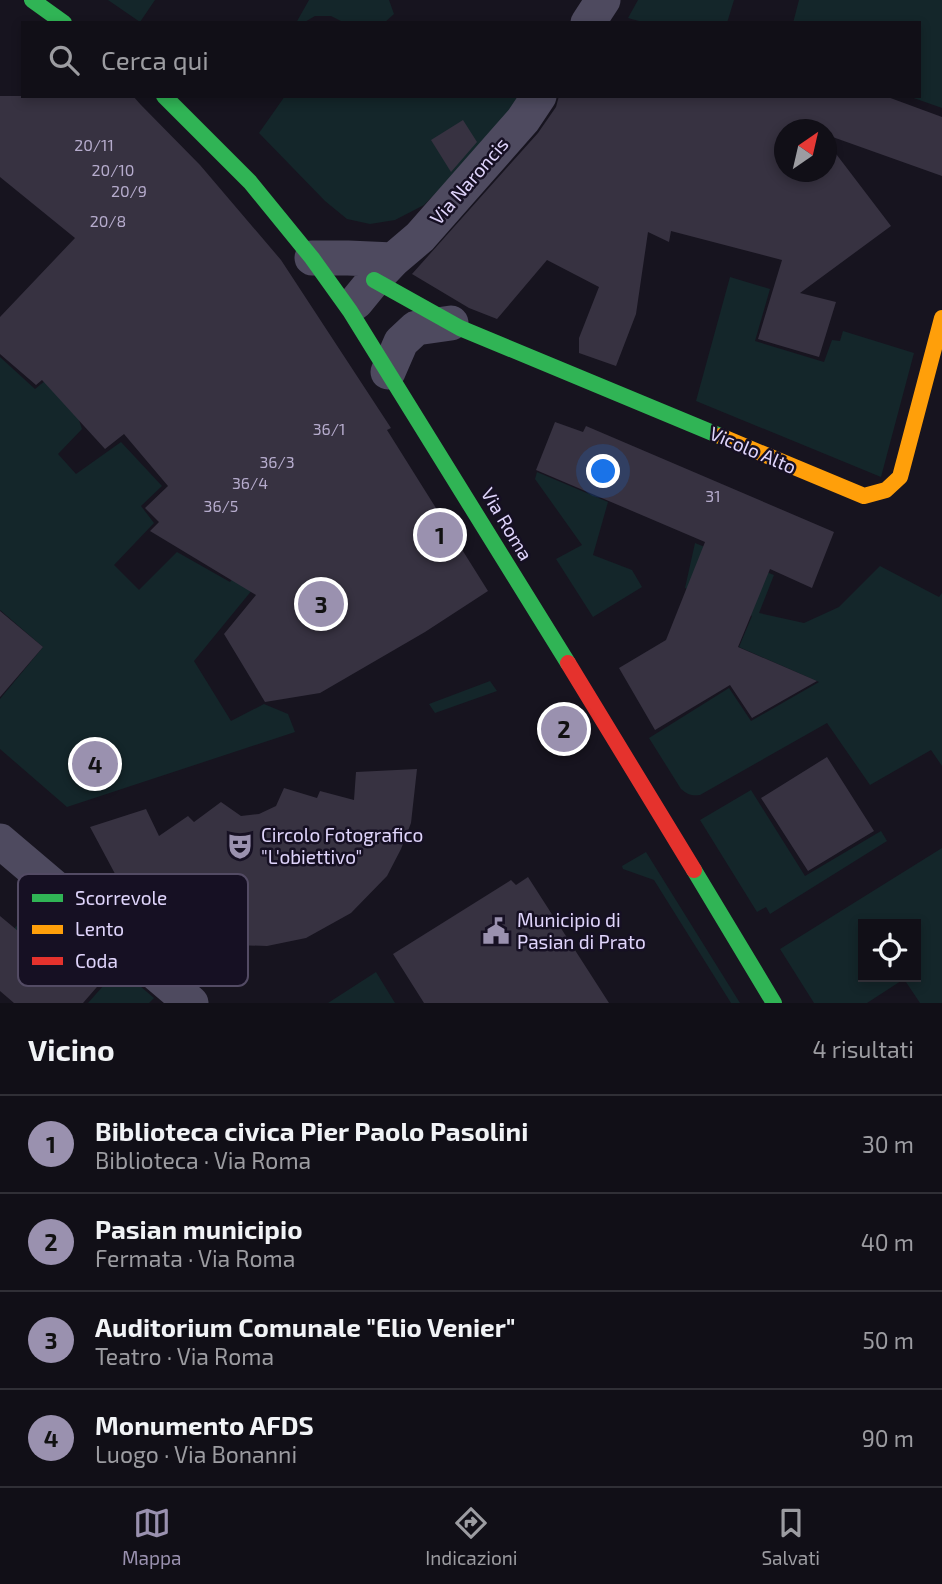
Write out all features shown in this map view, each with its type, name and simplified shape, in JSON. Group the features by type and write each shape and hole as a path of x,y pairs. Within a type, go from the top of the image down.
{"main road":[{"path":"32,0 61,21"},
{"name":"Via Roma","path":"166,98 250,182 312,258 349,311 642,784 774,1003"},
{"name":"Vicolo Alto","path":"384,270 451,323 864,496 886,490 900,477 942,318"}],"street":[{"path":"589,21 604,0"},
{"name":"Via Naroncis","path":"349,311 384,270 420,237 523,120 538,98"},
{"path":"312,258 384,270"},
{"path":"388,372 401,342 416,328 451,323"},
{"path":"0,841 39,874"},
{"path":"171,986 191,1003"}],"shaded area":[{"path":"108,0 155,0 139,21"},
{"path":"309,0 389,0 394,14 386,21 341,21 331,16 315,16 306,21 297,21"},
{"path":"638,0 734,0 728,21 639,21 628,18"},
{"path":"799,0 942,0 942,108 914,98 921,98 921,21 794,21"},
{"path":"284,98 524,98 507,120 424,205 395,220 370,224 347,219 325,201 259,133"},
{"path":"730,277 770,289 755,341 824,362 832,340 840,341 843,331 914,353 881,477 696,401"},
{"path":"0,357 35,389 57,371 70,394 82,429 58,454 76,474 121,442 162,486 141,506 154,523 114,565 139,590 177,552 230,582 238,571 257,584 194,661 231,721 264,704 288,714 295,732 67,807 0,749 0,699 43,647 0,610"},
{"path":"537,472 608,502 593,555 632,570 642,587 593,617 556,559 582,545 535,479"},
{"path":"695,543 774,575 759,613 804,623 839,607 880,566 939,597 942,593 942,766 931,750 870,785 827,723 700,795 690,795 681,789 649,738 729,688 751,721 819,682 739,647 752,616 685,588"},
{"path":"490,681 497,691 435,713 429,704"},
{"path":"751,790 805,876 881,831 887,841 770,914 766,907 757,912 700,820"},
{"path":"942,848 942,1003 920,1003 906,982 921,982 921,919 858,919 858,982 899,982 867,1003 814,1003 780,949"},
{"path":"646,852 740,1003 731,1003 654,880 623,869 622,866"},
{"path":"18,924 18,950 0,970 0,945"},
{"path":"376,972 395,1003 328,1003"},
{"path":"103,986 140,986 154,998 149,1003 88,1003"}],"building":[{"path":"0,96 135,98 200,165 281,260 391,428 387,430 488,591 425,632 320,693 265,702 224,634 256,595 150,531 159,522 145,508 168,486 124,434 105,449 42,380 36,385 0,354 0,317 75,238 0,177"},
{"path":"558,98 890,98 942,117 942,176 837,139 837,119 774,119 774,182 837,182 837,155 891,226 800,293 836,302 819,357 758,339 782,260 671,231 669,242 648,232 636,314 616,366 579,353 579,338 599,287 547,260 497,319 469,308 412,274 538,133 556,107"},
{"path":"463,120 477,142 451,172 431,140"},
{"path":"555,422 583,432 586,426 834,532 812,588 770,569 738,647 817,681 752,718 730,685 655,730 619,668 666,640 705,542 536,470"},
{"path":"0,611 43,647 0,697"},
{"path":"827,757 874,831 808,871 761,798"},
{"path":"417,769 411,823 387,876 351,913 306,938 267,946 248,945 248,874 115,874 90,827 146,809 159,836 188,816 194,822 221,802 241,816 259,814 276,806 284,788 317,798 320,791 354,800 356,772"},
{"name":"Municipio di Pasian di Prato","path":"528,877 609,1003 424,1003 393,954 511,880 516,885"},
{"path":"0,916 18,931 18,986 98,986 83,1003 14,1003 0,991"}],"traffic: fast":[{"path":"32,0 61,21"},
{"path":"166,98 250,182 312,258 350,311 568,663"},
{"path":"374,280 460,328 720,436"},
{"path":"694,870 774,1003"}],"traffic: slow":[{"path":"720,436 864,496 886,490 900,477 942,318"}],"traffic: jam":[{"path":"568,663 694,870"}],"place":[{"name":"Biblioteca civica Pier Paolo Pasolini","path":"440,535"},
{"name":"Auditorium Comunale \"Elio Venier\"","path":"321,604"},
{"name":"Pasian municipio","path":"564,729"},
{"name":"Monumento AFDS","path":"95,764"},
{"name":"Circolo Fotografico \"L'obiettivo\"","path":"240,846"},
{"name":"Municipio di Pasian di Prato","path":"496,931"}]}
